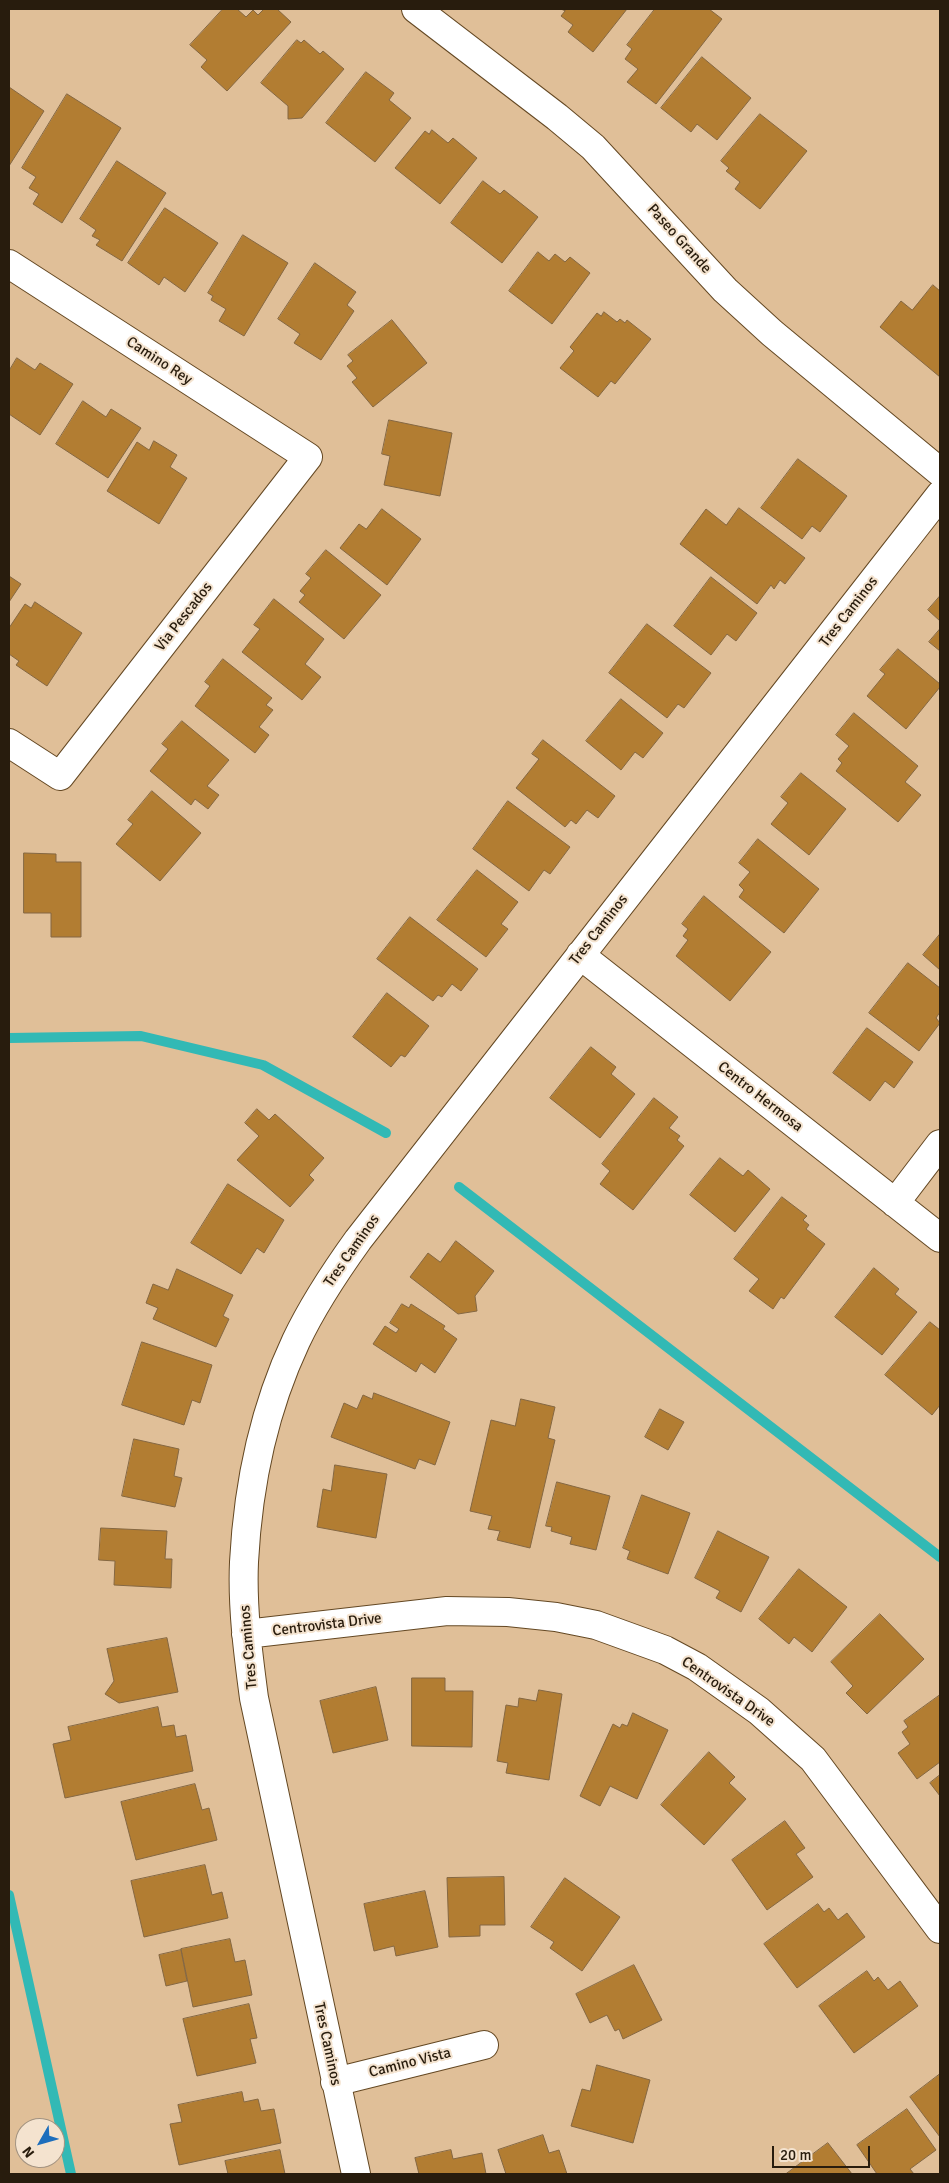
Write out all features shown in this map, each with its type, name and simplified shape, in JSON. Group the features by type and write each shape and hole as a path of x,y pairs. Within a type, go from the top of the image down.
{"street":[{"name":"Paseo Grande","path":"416,9 557,117 592,147 725,290 772,333 940,472"},
{"name":"Camino Rey","path":"9,264 308,457"},
{"name":"Via Pescados","path":"9,743 60,776 308,457"},
{"name":"Tres Caminos","path":"356,2174 254,1698 246,1634 244,1562 255,1465 273,1399 296,1341 327,1284 358,1240 940,495"},
{"name":"Centro Hermosa","path":"580,955 940,1238"},
{"path":"895,1203 940,1144"},
{"name":"Centrovista Drive","path":"246,1634 447,1611 508,1612 556,1617 596,1625 665,1650 697,1667 758,1710 812,1759 940,1929"},
{"name":"Camino Vista","path":"335,2082 484,2045"}],"building":[{"path":"223,9 237,9 246,17 253,10 258,15 264,9 277,9 291,22 227,91 201,67 207,60 190,45"},
{"path":"561,9 627,9 593,52 568,32 573,25 561,16 565,11"},
{"path":"655,9 709,9 722,19 656,104 627,82 638,69 625,59 632,49 627,45"},
{"path":"297,40 301,43 304,40 320,54 323,51 344,69 302,118 288,119 288,106 261,83"},
{"path":"702,57 751,98 717,140 697,124 691,132 661,108"},
{"path":"366,72 394,93 389,100 411,118 375,162 326,123"},
{"path":"9,87 44,111 9,166"},
{"path":"67,94 121,128 62,223 33,204 39,194 29,188 36,177 22,168"},
{"path":"760,114 807,151 760,209 735,189 740,182 726,171 729,168 721,161"},
{"path":"432,130 448,143 453,138 477,158 440,204 395,168 425,131 429,134"},
{"path":"117,161 166,193 122,261 96,245 100,240 92,236 96,230 80,219"},
{"path":"483,181 500,194 504,190 538,217 502,263 451,223"},
{"path":"165,208 218,243 185,292 164,277 159,285 128,263"},
{"path":"243,235 288,263 244,336 219,321 226,309 211,300 213,296 208,293"},
{"path":"538,252 549,261 555,254 565,262 570,257 590,273 552,324 509,291"},
{"path":"315,263 356,292 347,305 354,311 321,360 294,343 300,334 278,319"},
{"path":"933,285 940,291 940,377 880,327 901,301 912,310"},
{"path":"604,312 617,322 620,319 625,323 627,320 651,339 615,384 611,381 598,397 560,368 574,351 570,347 597,313 601,316"},
{"path":"392,320 427,363 373,407 352,382 357,378 347,366 353,361 348,355"},
{"path":"17,358 35,370 40,363 73,384 40,435 9,414 9,371"},
{"path":"83,401 106,417 111,409 141,428 108,478 56,444"},
{"path":"389,420 452,433 440,496 384,485 390,456 382,454"},
{"path":"154,441 177,455 170,467 187,478 159,524 107,491 137,442 149,450"},
{"path":"798,459 847,496 820,532 812,526 802,539 761,508"},
{"path":"739,508 805,558 785,584 780,580 774,589 771,585 757,604 680,544 706,509 726,525"},
{"path":"382,509 421,539 387,585 340,548 359,524 366,529"},
{"path":"326,550 381,595 344,639 299,602 305,595 300,591 311,578 306,574"},
{"path":"9,576 21,584 9,602"},
{"path":"711,577 757,613 736,641 727,634 711,655 674,626"},
{"path":"940,596 940,621 928,610"},
{"path":"274,599 324,639 305,664 321,677 302,700 242,652 260,629 254,625"},
{"path":"35,602 82,633 47,686 16,665 19,661 9,654 9,628 25,604 31,608"},
{"path":"647,624 711,673 684,708 678,704 667,718 609,673"},
{"path":"940,629 940,651 929,642"},
{"path":"898,649 940,684 940,687 906,729 867,696 885,674 880,670"},
{"path":"223,659 272,698 266,705 273,710 259,727 269,735 255,753 195,706 210,686 205,682"},
{"path":"621,699 663,733 643,758 635,752 621,770 586,741"},
{"path":"854,713 918,766 905,782 921,795 898,822 836,771 842,763 838,759 849,746 836,735"},
{"path":"182,721 229,760 207,786 219,795 208,809 195,799 191,805 150,771 168,749 162,744"},
{"path":"543,740 615,796 598,818 587,810 576,824 571,820 565,827 516,788 539,759 532,754"},
{"path":"801,773 846,809 809,855 771,824 788,803 781,797"},
{"path":"152,791 201,833 160,881 116,844 133,824 128,820"},
{"path":"508,801 570,847 550,874 544,870 529,891 473,849"},
{"path":"758,839 819,889 784,933 739,897 744,890 739,885 750,872 739,863"},
{"path":"24,853 56,854 56,862 81,862 81,937 51,937 51,913 24,913"},
{"path":"477,870 518,902 501,924 508,929 486,957 437,920"},
{"path":"704,896 771,952 730,1001 676,956 688,940 683,936 688,929 682,924"},
{"path":"410,917 478,969 461,991 452,984 442,997 438,995 433,1001 377,959"},
{"path":"940,934 940,970 923,955"},
{"path":"908,963 940,988 940,1012 936,1018 940,1023 919,1051 869,1013"},
{"path":"387,993 429,1026 405,1057 401,1055 391,1067 353,1037"},
{"path":"867,1028 913,1062 894,1088 885,1081 870,1101 833,1073"},
{"path":"591,1047 616,1067 611,1074 635,1094 600,1138 550,1098"},
{"path":"654,1098 678,1117 669,1128 680,1136 677,1140 684,1146 633,1210 600,1184 610,1171 602,1164"},
{"path":"257,1109 269,1120 275,1114 324,1158 309,1175 314,1180 290,1207 237,1160 259,1136 245,1123"},
{"path":"720,1158 743,1176 748,1170 770,1189 735,1232 690,1195"},
{"path":"228,1184 284,1220 264,1253 257,1248 241,1274 191,1243"},
{"path":"782,1197 807,1216 803,1220 809,1225 806,1229 825,1244 784,1299 781,1297 773,1309 749,1291 759,1279 734,1259"},
{"path":"456,1241 494,1271 475,1296 477,1311 458,1314 410,1277 428,1253 440,1262"},
{"path":"874,1268 899,1289 895,1294 917,1312 882,1355 835,1317"},
{"path":"177,1269 233,1295 223,1316 229,1319 216,1347 153,1319 158,1308 146,1303 153,1284 168,1290"},
{"path":"402,1304 409,1308 411,1304 445,1326 443,1329 457,1339 435,1373 421,1363 416,1372 373,1344 385,1326 396,1333 399,1329 390,1323"},
{"path":"930,1322 940,1330 940,1405 932,1415 885,1375"},
{"path":"142,1342 212,1365 200,1403 192,1400 184,1425 122,1405"},
{"path":"374,1393 450,1422 435,1465 419,1459 415,1469 331,1437 344,1403 357,1409 363,1395 372,1399"},
{"path":"521,1399 555,1407 548,1438 555,1440 530,1548 497,1540 500,1531 488,1529 492,1516 470,1511 491,1420 515,1426"},
{"path":"660,1409 684,1422 668,1450 645,1437"},
{"path":"134,1439 179,1449 174,1476 182,1478 175,1507 122,1496"},
{"path":"335,1465 387,1474 376,1538 317,1527 323,1489 331,1491"},
{"path":"557,1482 610,1496 596,1550 570,1544 572,1537 551,1531 552,1527 546,1526"},
{"path":"642,1495 690,1513 668,1574 627,1559 630,1551 623,1548"},
{"path":"101,1528 167,1531 165,1559 172,1559 171,1588 114,1585 115,1561 99,1560"},
{"path":"718,1531 769,1557 741,1612 716,1598 720,1591 695,1578"},
{"path":"799,1569 847,1607 812,1652 794,1637 789,1644 759,1619"},
{"path":"880,1614 924,1659 867,1714 846,1693 853,1686 831,1662"},
{"path":"167,1638 178,1692 119,1703 105,1694 114,1681 107,1649"},
{"path":"412,1678 445,1678 445,1691 473,1691 472,1747 412,1746"},
{"path":"376,1687 388,1740 333,1753 320,1701"},
{"path":"539,1690 562,1694 549,1780 506,1773 508,1763 497,1761 506,1705 518,1707 519,1698 536,1701"},
{"path":"940,1695 940,1762 917,1779 898,1753 910,1744 902,1732 908,1727 904,1721"},
{"path":"158,1707 162,1727 174,1725 176,1737 186,1735 193,1771 65,1798 53,1744 71,1740 68,1727"},
{"path":"633,1713 668,1730 637,1799 610,1786 600,1806 580,1796 613,1724 620,1728 622,1724 627,1726"},
{"path":"709,1752 735,1777 729,1783 746,1799 704,1845 661,1805"},
{"path":"940,1775 940,1796 930,1783"},
{"path":"195,1784 202,1810 209,1808 217,1840 136,1860 121,1802"},
{"path":"785,1821 805,1848 796,1854 813,1877 767,1910 732,1860"},
{"path":"205,1865 212,1895 222,1892 228,1918 144,1937 131,1881"},
{"path":"504,1877 505,1925 480,1925 480,1936 449,1937 447,1878"},
{"path":"565,1878 620,1917 582,1971 550,1948 554,1942 531,1927"},
{"path":"425,1891 438,1947 396,1956 394,1946 374,1951 364,1904"},
{"path":"818,1904 824,1912 829,1908 838,1920 847,1913 865,1937 797,1988 764,1944"},
{"path":"230,1939 235,1962 245,1960 252,1995 193,2007 181,1949"},
{"path":"181,1950 187,1981 166,1986 159,1955"},
{"path":"634,1965 662,2020 623,2039 619,2029 615,2031 607,2015 590,2023 576,1994"},
{"path":"867,1971 874,1981 878,1977 888,1990 900,1981 918,2006 854,2053 819,2006"},
{"path":"249,2004 257,2038 250,2039 256,2063 197,2076 183,2019"},
{"path":"597,2065 650,2080 633,2143 571,2126 582,2089 590,2091"},
{"path":"940,2074 940,2137 910,2097"},
{"path":"242,2092 244,2102 258,2099 261,2111 274,2109 281,2143 179,2165 170,2124 182,2122 178,2105"},
{"path":"907,2109 936,2150 910,2169 914,2174 877,2174 857,2145"},
{"path":"543,2135 549,2153 559,2150 567,2174 506,2174 498,2150"},
{"path":"828,2143 852,2174 786,2174"},
{"path":"280,2150 285,2174 228,2174 225,2161"},
{"path":"451,2150 453,2159 482,2153 486,2174 419,2174 415,2158"}],"waterway":[{"path":"9,1038 141,1036 263,1065 386,1133"},
{"path":"459,1187 940,1557"},
{"path":"9,1895 71,2174"}]}
